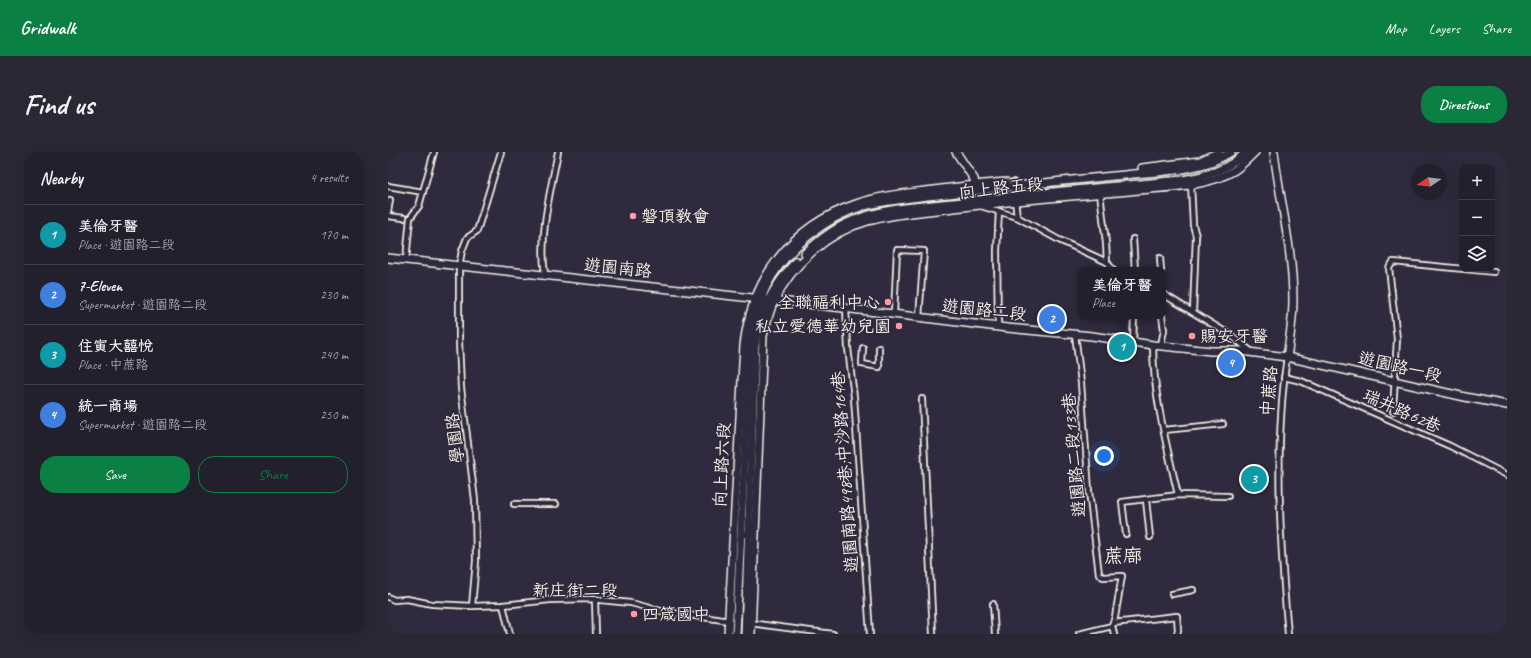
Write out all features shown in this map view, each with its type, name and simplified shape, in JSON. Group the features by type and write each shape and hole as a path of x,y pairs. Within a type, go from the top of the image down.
{"main road":[{"path":"956,152 974,180 977,203"},
{"name":"向上路五段","path":"764,300 776,270 796,247 811,234 836,218 862,207 888,201 976,188 1200,161 1219,152"},
{"name":"向上路五段","path":"1013,184 1177,170 1211,163 1231,152"},
{"name":"向上路五段","path":"764,300 784,274 818,240 838,227 853,220 883,212 1014,199 1202,177 1223,169 1240,158 1246,152"},
{"name":"向上路五段","path":"1014,199 1100,193 1192,184 1235,170 1255,152"},
{"name":"中蔗路","path":"1274,152 1293,293 1292,323 1287,357"},
{"name":"遊園南路","path":"388,258 846,308"},
{"name":"向上路六段","path":"728,634 732,621 750,345 756,312 764,300"},
{"name":"向上路六段","path":"751,634 749,623 755,346 764,300"},
{"name":"遊園路二段","path":"846,308 998,327 1075,334 1153,345 1287,357"},
{"name":"遊園路一段","path":"1287,357 1507,405"},
{"name":"向上路六段","path":"732,621 736,634"},
{"name":"向上路六段","path":"745,634 749,623"}],"street":[{"path":"406,260 410,218 419,206 434,152"},
{"name":"學園路","path":"472,606 476,561 475,500 462,389 459,341 459,266 462,251 467,238 477,231 501,152"},
{"path":"545,275 543,257 544,230 558,152"},
{"path":"1013,184 1017,217"},
{"path":"1192,184 1193,225 1196,236 1193,312"},
{"path":"389,186 423,192"},
{"path":"1100,193 1107,262"},
{"path":"388,212 390,200"},
{"path":"977,203 1017,217 1082,251 1107,262 1111,267"},
{"path":"998,327 997,251 999,211"},
{"path":"388,216 404,218"},
{"path":"1133,239 1135,267"},
{"path":"894,314 898,250 924,251 919,317"},
{"path":"1160,258 1161,267"},
{"path":"1393,410 1397,339 1388,268 1393,262 1459,269"},
{"path":"1166,296 1230,335 1252,353"},
{"name":"遊園南路498巷;中沙路164巷","path":"846,308 848,348 854,397 870,634"},
{"path":"1133,342 1134,319"},
{"path":"1161,345 1164,330 1162,319"},
{"name":"遊園路二段133巷","path":"1075,334 1081,383 1089,491 1099,574 1103,577 1122,576 1115,617 1112,625"},
{"path":"1153,345 1153,365 1164,430 1178,495"},
{"path":"863,348 862,364 879,366 879,348"},
{"name":"中蔗路","path":"1287,357 1282,403 1281,525 1288,634"},
{"name":"瑞井路62巷","path":"1284,376 1301,381 1450,446 1507,475"},
{"path":"922,399 933,634"},
{"path":"1164,430 1223,424"},
{"path":"1126,534 1122,502 1178,495 1228,496"},
{"path":"1146,500 1150,536"},
{"path":"514,504 556,504"},
{"path":"1172,594 1193,590"},
{"name":"新庄街二段","path":"388,596 394,600 472,606 503,605 550,600 595,599 631,603 662,611 833,634"},
{"path":"595,599 596,634"},
{"path":"993,604 995,634"},
{"path":"503,605 510,634"},
{"path":"1079,634 1112,625 1177,616 1177,634"},
{"path":"1112,625 1114,634"}],"place":[{"name":"磐頂教會","path":"633,216"},
{"name":"全聯福利中心","path":"888,302"},
{"name":"7-Eleven","path":"1052,319"},
{"name":"私立愛德華幼兒園","path":"899,326"},
{"name":"賜安牙醫","path":"1192,336"},
{"name":"美倫牙醫","path":"1122,347"},
{"name":"統一商場","path":"1231,363"},
{"name":"住寅大囍悅","path":"1254,479"},
{"name":"四箴國中","path":"634,614"}],"district":[{"name":"蔗廍","path":"1123,556"}]}
